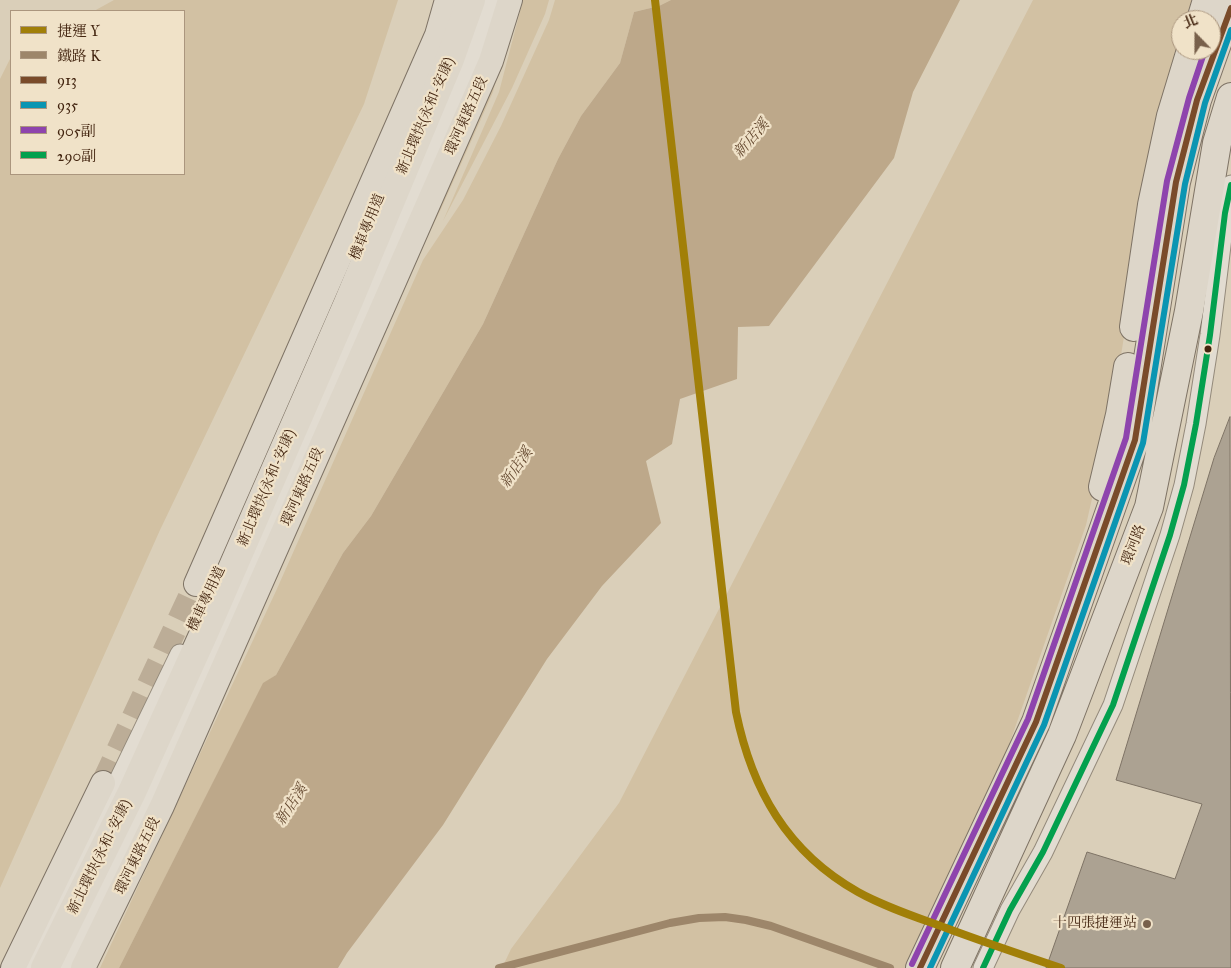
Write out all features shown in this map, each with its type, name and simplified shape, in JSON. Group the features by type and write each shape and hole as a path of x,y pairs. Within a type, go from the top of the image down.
{"highway":[{"name":"新北環快(永和-安康)","path":"45,968 132,792 204,633 348,303 450,59 471,0"},
{"name":"新北環快(永和-安康)","path":"59,968 142,794 357,307 454,72 481,0"},
{"path":"920,968 1036,722 1135,440 1176,182 1197,100 1231,8"},
{"path":"1070,624 1120,415 1152,205 1171,116 1188,60"},
{"name":"環河路","path":"955,968 1062,734 1149,507 1189,311 1217,143 1231,97"}],"main road":[{"path":"196,584 437,35 447,0"},
{"name":"環河東路五段","path":"83,968 162,806 382,309 491,61 510,0"},
{"path":"13,968 103,783"}],"street":[{"name":"機車專用道","path":"28,968 217,579 356,259 441,53 460,0"},
{"name":"機車專用道","path":"69,968 102,900 281,506 459,90 492,0"},
{"path":"983,968 1010,910 1043,852 1113,705 1170,535 1184,485 1196,424 1210,334 1225,213 1231,185"}],"shaded area":[{"path":"114,0 398,0 364,104 160,530 0,888 0,79 10,59 10,175 185,175 185,10 96,10"},
{"path":"516,0 493,92 441,209 380,332"},
{"path":"523,0 549,0 545,14 512,88 443,221 499,92"},
{"path":"555,0 671,0 659,6 634,12 620,63 581,116 558,159 483,324 371,516 343,553 276,675 263,684 119,968 100,968 276,591 423,260 463,200 501,126 549,20"},
{"path":"1033,0 1200,0 1196,10 1171,10 1171,60 1179,60 1143,216 1113,406 1086,525 990,799 905,968 502,968 511,949 619,803"}],"water":[{"name":"新店溪","path":"671,0 960,0 913,92 894,158 769,326 738,327 737,379 680,399 672,444 646,461 661,523 602,586 547,659 443,825 347,953 338,968 119,968 263,683 276,675 343,553 371,516 483,324 558,159 581,116 620,63 634,12 659,6"}],"building":[{"path":"1230,417 1231,968 1046,968 1087,852 1175,879 1202,804 1116,780 1214,458"}],"tunnel":[{"path":"103,783 196,584"}],"metro line":[{"name":"Y","path":"655,0 736,712 752,767 763,793 776,816 792,838 811,858 833,876 858,892 912,916 1061,968"}],"rail line":[{"name":"K","path":"499,968 670,923 699,918 725,917 771,926 890,968"}],"transit line":[{"name":"913","path":"920,968 1036,722 1135,440 1176,182 1197,100 1231,8"},
{"name":"935","path":"930,968 1044,725 1143,443 1185,184 1205,103 1231,30"},
{"name":"905副","path":"912,964 1028,719 1126,438 1167,181 1189,98 1202,60"},
{"name":"290副","path":"983,968 1010,910 1043,852 1113,705 1170,535 1184,485 1196,424 1210,335 1225,213 1231,185"}],"place":[{"name":"十四張捷運站","path":"1147,924"}]}
